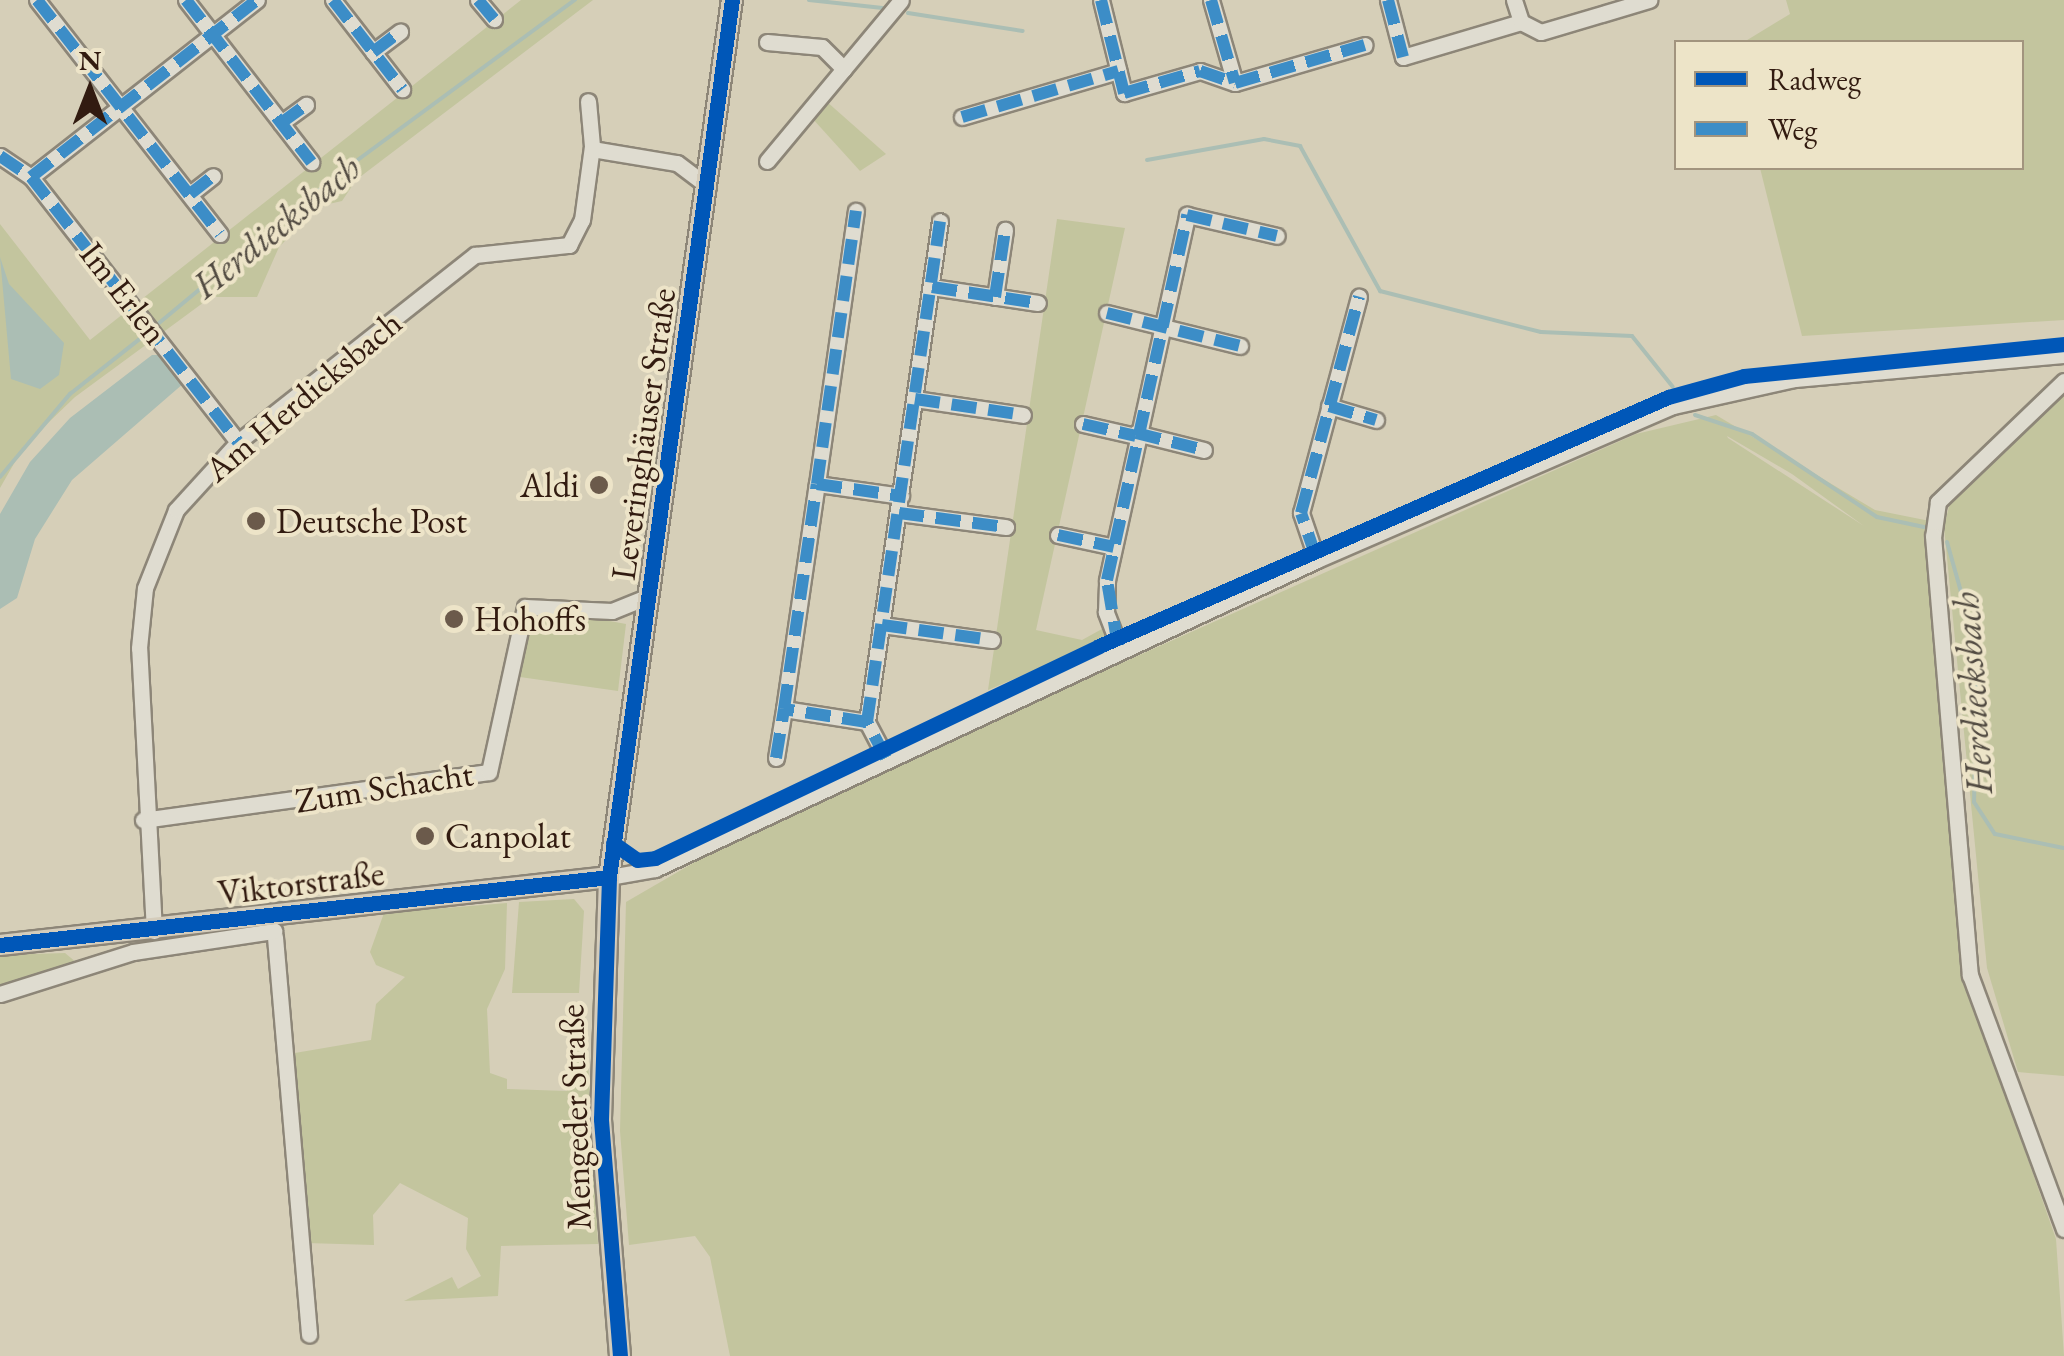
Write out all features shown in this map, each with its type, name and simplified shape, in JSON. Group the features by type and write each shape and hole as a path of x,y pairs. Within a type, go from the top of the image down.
{"main road":[{"name":"Leveringhäuser Straße","path":"609,877 710,188 732,0"},
{"name":"Viktorstraße","path":"0,945 154,931 274,927 609,877"},
{"name":"Mengeder Straße","path":"609,877 601,1119 620,1356"}],"street":[{"path":"37,0 220,234"},
{"path":"186,0 311,162"},
{"path":"31,177 257,0"},
{"path":"334,0 402,90"},
{"path":"478,0 494,19"},
{"path":"767,162 900,0"},
{"path":"1101,0 1124,93 1200,71 1235,83 1366,44"},
{"path":"1210,0 1235,83"},
{"path":"1388,0 1403,57 1520,22 1541,32 1649,0"},
{"path":"1514,0 1520,22"},
{"path":"373,52 400,32"},
{"path":"767,42 822,47 844,69"},
{"path":"962,117 1118,70"},
{"name":"Am Herdicksbach","path":"154,931 142,820 145,588 176,510 238,442 475,256 569,245 582,220 592,149 588,101"},
{"path":"281,123 306,106"},
{"path":"592,149 677,163 709,153 717,134"},
{"name":"Im Erlen","path":"0,156 31,177 238,442"},
{"path":"677,163 710,188"},
{"path":"190,194 213,176"},
{"path":"776,758 856,210"},
{"path":"1120,650 1106,612 1114,547 1187,215 1277,236"},
{"path":"886,758 867,722 940,221"},
{"path":"995,297 1005,230"},
{"path":"932,287 1038,304"},
{"path":"1317,560 1301,513 1359,297"},
{"path":"1106,313 1240,346"},
{"path":"609,877 655,869 1317,560 1711,395 2064,355"},
{"path":"2064,381 1938,502 1933,536 1970,975 2064,1229"},
{"path":"916,399 1024,415"},
{"path":"1329,406 1376,420"},
{"path":"1083,424 1204,450"},
{"path":"817,484 1006,527"},
{"path":"1058,535 1114,547"},
{"name":"Zum Schacht","path":"142,820 489,772 526,606 612,610 650,596"},
{"path":"612,610 644,635"},
{"path":"882,625 992,640"},
{"path":"784,709 867,722"},
{"path":"0,994 133,952 274,927 309,1336"}],"green space":[{"path":"521,0 593,0 356,180 342,201 320,206 279,247 257,297 211,297 75,397 24,446 0,488 0,224 90,340"},
{"path":"1786,0 2064,0 2064,320 1802,336 1760,170 2024,170 2024,40 1747,40 1790,14"},
{"path":"826,101 886,154 860,171 812,118"},
{"path":"1057,219 1125,228 1036,630 1082,640 1102,629 1107,639 988,690"},
{"path":"2064,393 2064,1076 2018,1072 1987,968 1944,527 1951,498"},
{"path":"1716,415 1875,510 1930,521 1962,972 2056,1239 2064,1356 730,1356 710,1257 695,1236 629,1245 620,1131 626,902 745,833 1636,434","holes":["1727,436 1792,474 1864,526"]},
{"path":"545,609 626,624 618,691 520,677 528,621"},
{"path":"574,899 584,911 579,993 512,993 519,902"},
{"path":"507,903 505,969 487,1009 490,1073 507,1079 507,1089 566,1091 578,1082 573,1007 585,1006 598,1244 501,1246 498,1296 404,1301 452,1277 458,1289 481,1276 466,1249 468,1218 400,1183 373,1215 374,1245 306,1243 289,1054 371,1040 376,1004 405,977 376,965 370,952 384,913"},
{"path":"65,953 77,963 0,990 0,955"}],"shaded area":[{"path":"0,257 9,284 64,343 59,375 40,389 11,379"},
{"path":"152,355 164,355 184,383 72,480 35,539 17,598 0,609 0,514 30,462 70,418"}],"waterway":[{"name":"Herdiecksbach","path":"153,328 340,173 575,0"},
{"name":"Herdiecksbach","path":"809,0 883,8"},
{"name":"Herdiecksbach","path":"908,13 1023,31"},
{"name":"Herdiecksbach","path":"1147,160 1264,139 1300,146 1380,291 1541,332 1632,336 1673,387"},
{"name":"Herdiecksbach","path":"0,477 70,394 146,334"},
{"name":"Herdiecksbach","path":"1695,415 1752,434 1877,517 1924,527"},
{"name":"Herdiecksbach","path":"1947,542 1977,649 1974,802 1995,834 2064,848"}],"marked path":[{"path":"37,0 220,234"},
{"path":"186,0 311,162"},
{"path":"31,177 257,0"},
{"path":"333,0 402,89"},
{"path":"478,0 494,19"},
{"path":"1101,0 1124,93 1200,71 1235,83 1365,45"},
{"path":"1211,0 1235,83"},
{"path":"1388,0 1403,57"},
{"path":"373,52 400,32"},
{"path":"962,117 1118,71"},
{"path":"281,123 306,105"},
{"path":"0,156 31,177 238,442"},
{"path":"190,194 213,176"},
{"path":"817,484 856,211"},
{"path":"1118,646 1107,580 1187,215 1277,236"},
{"path":"886,758 867,722 940,221"},
{"path":"995,297 1005,230"},
{"path":"932,287 1038,303"},
{"path":"1316,557 1301,513 1359,297"},
{"path":"1107,313 1240,346"},
{"path":"915,399 1023,415"},
{"path":"1329,406 1376,420"},
{"path":"1083,424 1136,436"},
{"path":"1136,433 1204,450"},
{"path":"867,722 784,709 817,484 901,496"},
{"path":"899,513 1006,527"},
{"path":"1058,535 1114,547"},
{"path":"882,625 992,640"},
{"path":"776,758 784,709"}],"cycle path":[{"path":"620,1356 601,1119 609,877 732,0"},
{"path":"613,843 637,860 655,858 1099,646 1668,397 1744,376 2064,344"},
{"path":"0,945 609,877"}],"place":[{"name":"Aldi","path":"599,485"},
{"name":"Deutsche Post","path":"256,521"},
{"name":"Hohoffs","path":"454,619"},
{"name":"Canpolat","path":"425,836"}]}
